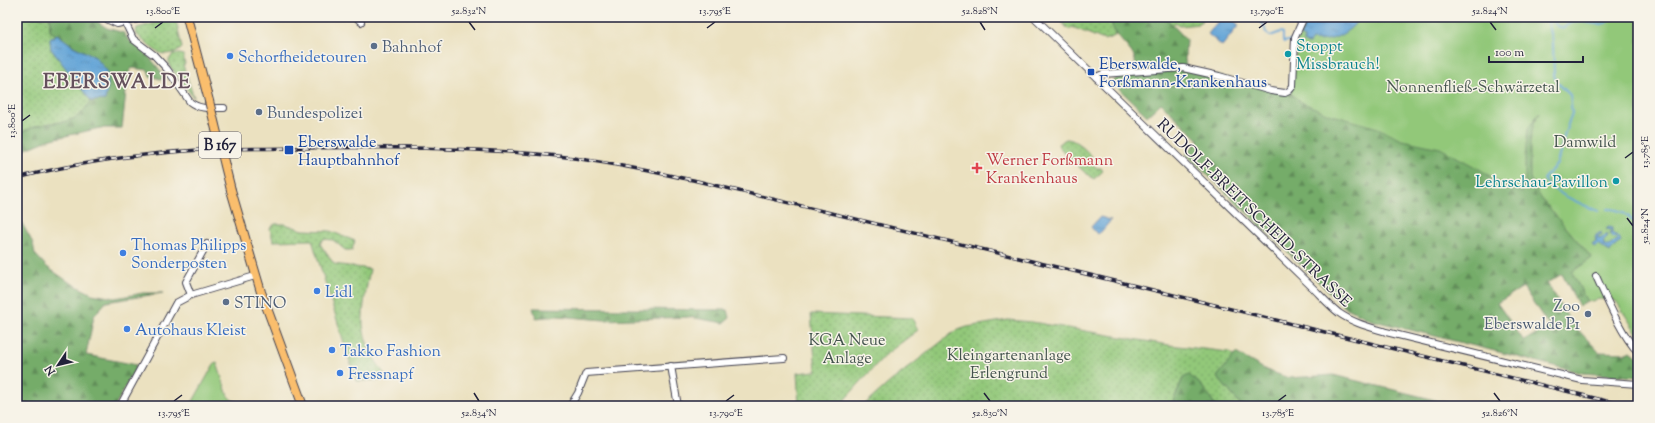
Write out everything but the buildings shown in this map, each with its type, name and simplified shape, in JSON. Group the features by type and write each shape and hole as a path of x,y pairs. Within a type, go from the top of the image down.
{"main road":[{"name":"B 167","path":"187,17 194,50 209,101 231,190 256,276 284,358 303,406"}],"street":[{"path":"102,17 117,24 146,17"},
{"name":"RUDOLF-BREITSCHEID-STRASSE","path":"1034,17 1334,308 1348,318 1363,325 1386,332 1582,380 1638,384"},
{"path":"1096,77 1102,74 1186,69 1271,91 1285,93 1290,91 1293,86 1295,37 1302,20"},
{"path":"126,22 133,38 154,55 167,69 190,102 199,108 224,108"},
{"path":"191,295 186,282 207,244"},
{"path":"120,406 170,310 176,303 191,295 256,276"},
{"path":"1596,276 1624,333 1631,345 1638,352"},
{"path":"570,406 578,393 586,374 784,358"},
{"path":"671,366 678,406"}],"green space":[{"path":"17,17 50,17 50,31 57,34 50,39 51,49 91,101 85,110 73,119 37,126 17,134"},
{"path":"50,17 90,17 107,28 124,33 131,42 145,53 155,64 164,76 164,80 150,76 148,70 132,68 128,74 122,128 100,128 48,140 17,153 17,134 37,126 73,119 85,110 91,101 105,100 95,57 73,46 50,31"},
{"path":"1057,17 1113,17 1115,36 1104,40 1072,27 1069,30"},
{"path":"1113,17 1165,17 1186,39 1186,67 1136,70 1134,57 1115,33 1112,22"},
{"path":"1165,17 1204,17 1199,24 1179,26 1176,22 1173,25"},
{"name":"Nonnenfließ-Schwärzetal","path":"1305,17 1638,17 1638,335 1616,301 1600,299 1587,302 1572,272 1592,258 1541,198 1530,178 1530,142 1534,123 1540,112 1528,128 1525,157 1525,181 1522,193 1506,187 1481,170 1440,148 1402,140 1378,128 1329,114 1299,101 1291,93 1298,35"},
{"path":"1638,17 1541,198 1592,258 1572,272 1587,302 1579,306 1562,274 1547,283 1570,321 1599,352 1626,353 1631,351 1638,357 1638,377 1582,373 1371,320 1343,306 1186,154 1199,140 1161,103 1147,116 1111,81 1123,76 1137,73 1186,69 1291,92","holes":["1523,287 1549,326 1524,341 1497,303"]},
{"path":"167,20 173,20 177,24 182,48 174,53 164,54 153,49 136,33 137,28"},
{"path":"173,54 183,55 185,64 183,65 194,98 169,65 169,60"},
{"path":"1066,139 1070,139 1083,148 1092,156 1088,159 1097,168 1101,168 1103,171 1094,179 1085,173 1059,147 1058,144"},
{"path":"17,220 20,220 33,243 35,254 47,267 69,282 92,294 115,298 143,293 163,293 106,302 94,316 86,355 137,365 115,406 17,406"},
{"path":"275,224 285,224 303,230 330,231 355,241 352,250 345,250 333,240 323,239 320,244 334,264 370,269 363,311 364,332 372,354 389,380 356,381 312,240 273,241 270,228"},
{"path":"533,308 728,310 730,318 724,323 689,317 604,320 557,316 536,318"},
{"name":"KGA Neue Anlage","path":"811,314 912,318 918,330 885,355 839,406 799,406 797,373 816,371"},
{"name":"Kleingartenanlage Erlengrund","path":"1008,320 1032,322 1169,345 1229,352 1235,357 1217,377 1242,406 1216,406 1201,385 1183,378 1171,406 863,406 890,382 955,331 967,327"},
{"path":"1236,353 1266,370 1289,378 1333,375 1460,406 1242,406 1217,377"},
{"path":"217,363 228,396 232,400 248,406 196,406 192,403 214,364"},
{"path":"1189,375 1201,385 1216,406 1171,406 1183,378"}],"water":[{"path":"1222,17 1229,17 1239,25 1222,46 1208,34"},
{"path":"1309,17 1360,17 1354,25 1335,38 1318,41 1312,40 1309,44 1304,43 1304,38 1300,36 1306,24 1305,21 1306,22"},
{"path":"57,34 73,46 95,57 107,71 108,86 105,100 91,101 51,49 50,39"},
{"path":"1100,217 1111,220 1101,232 1097,234 1091,227"},
{"path":"1609,227 1612,228 1612,233 1618,236 1621,241 1609,252 1599,244 1594,247 1592,245 1597,241 1595,239 1596,235 1601,232 1602,234 1597,238 1600,239 1607,234 1608,236 1603,241 1605,246 1609,246 1618,239 1616,237 1613,238 1610,234 1611,230 1606,229"}],"waterway":[{"path":"1256,17 1264,25 1266,33 1270,36 1281,32 1283,33 1284,42 1291,40"},
{"path":"1547,17 1553,42 1554,75 1556,81 1570,95 1572,113 1557,164 1544,178 1546,183 1551,188 1576,202 1598,211"},
{"path":"1555,17 1554,22 1557,26 1564,28 1571,22 1577,21 1603,24 1612,17"},
{"path":"1607,209 1620,211 1638,225"}],"railway":[{"path":"17,178 107,160 211,149 425,148 525,153 575,158 626,166 693,180 1182,297 1627,406"}],"place":[{"name":"Bahnhof","path":"374,46"},
{"name":"Stoppt Missbrauch!","path":"1288,54"},
{"name":"Schorfheidetouren","path":"230,56"},
{"name":"Eberswalde, Forßmann-Krankenhaus","path":"1091,72"},
{"name":"Bundespolizei","path":"259,112"},
{"name":"Eberswalde Hauptbahnhof","path":"289,150"},
{"name":"Werner Forßmann Krankenhaus","path":"977,168"},
{"name":"Lehrschau-Pavillon","path":"1616,181"},
{"name":"Thomas Philipps Sonderposten","path":"123,253"},
{"name":"Lidl","path":"317,291"},
{"name":"STINO","path":"226,302"},
{"name":"Zoo Eberswalde P1","path":"1588,314"},
{"name":"Autohaus Kleist","path":"127,329"},
{"name":"Takko Fashion","path":"332,350"},
{"name":"Fressnapf","path":"340,373"}],"district":[{"name":"EBERSWALDE","path":"117,81"}],"park label":[{"name":"Damwild","path":"1585,141"}]}
